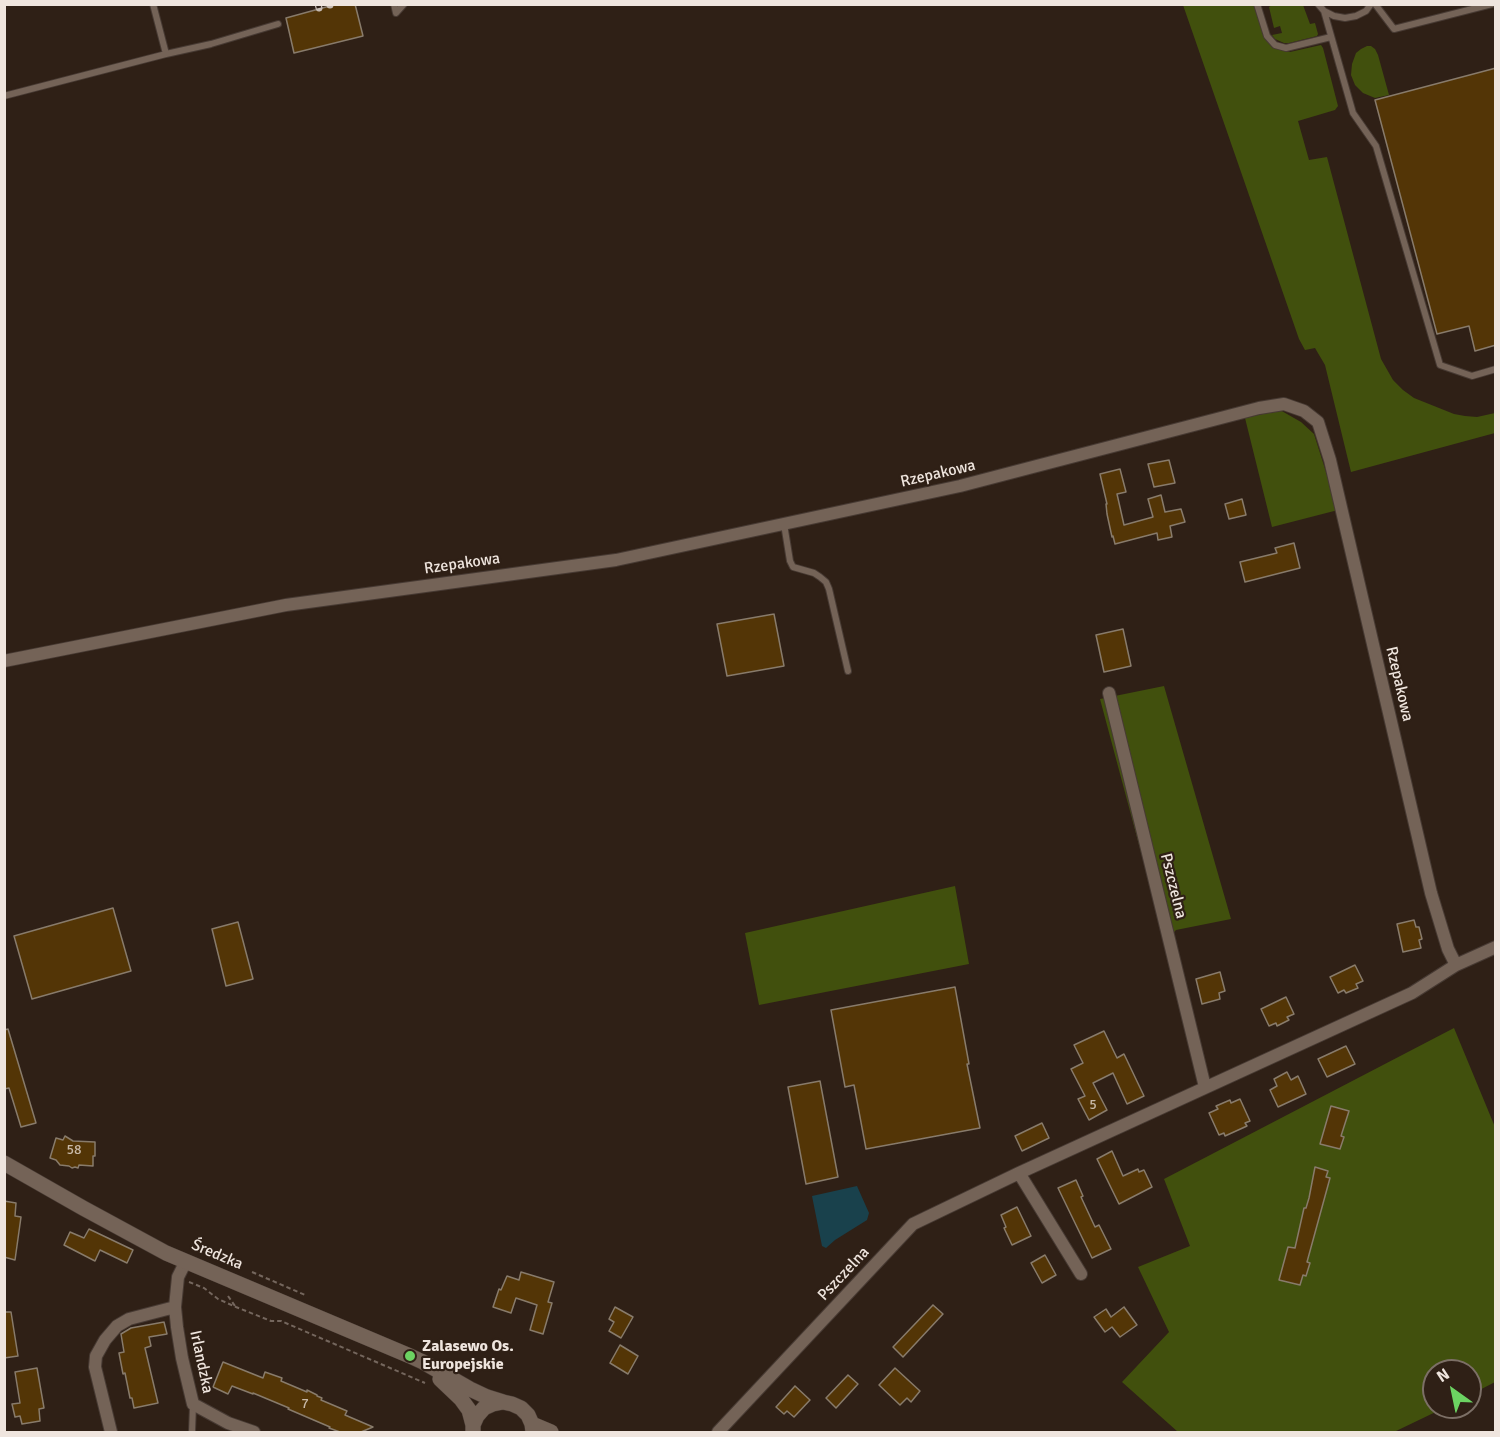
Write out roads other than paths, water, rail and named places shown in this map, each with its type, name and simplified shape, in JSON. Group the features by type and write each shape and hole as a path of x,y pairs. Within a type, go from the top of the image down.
{"street":[{"name":"Rzepakowa","path":"4,661 286,605 616,560 960,486 1259,408 1284,405 1304,411 1318,422 1330,460 1431,893 1448,949 1456,965"},
{"name":"Pszczelna","path":"1109,693 1205,1087"},
{"name":"Pszczelna","path":"718,1432 913,1224 1412,993 1456,965 1496,947"},
{"name":"Średzka","path":"4,1163 129,1234 186,1261 423,1362 487,1397 521,1408 528,1415 532,1428"},
{"path":"1019,1173 1080,1274"},
{"name":"Irlandzka","path":"186,1261 178,1277 176,1307 182,1358 193,1404 228,1423 254,1432"},
{"path":"111,1432 95,1367 96,1356 105,1340 117,1326 129,1319 176,1307"},
{"name":"Średzka","path":"423,1362 461,1398 469,1410 473,1429"},
{"path":"473,1429 477,1416 484,1408 503,1402"},
{"path":"532,1428 551,1432"}],"lane":[{"path":"153,4 166,54"},
{"path":"394,4 396,13 404,4"},
{"path":"1257,4 1267,36 1275,45 1286,48 1331,37"},
{"path":"1318,4 1324,11 1345,18 1356,16 1373,4 1394,29 1492,4"},
{"path":"1324,11 1353,113 1376,146 1440,365 1472,376 1496,369"},
{"path":"4,96 211,44 278,24"},
{"path":"784,524 788,555 793,567 814,573 826,582 830,589 848,671"},
{"path":"192,1432 193,1404"}],"water":[{"path":"857,1186 869,1213 867,1220 826,1248 822,1246 812,1196"}],"railway":[{"path":"318,4 319,8"}],"place":[{"name":"Zalasewo Os. Europejskie","path":"410,1356"}]}
